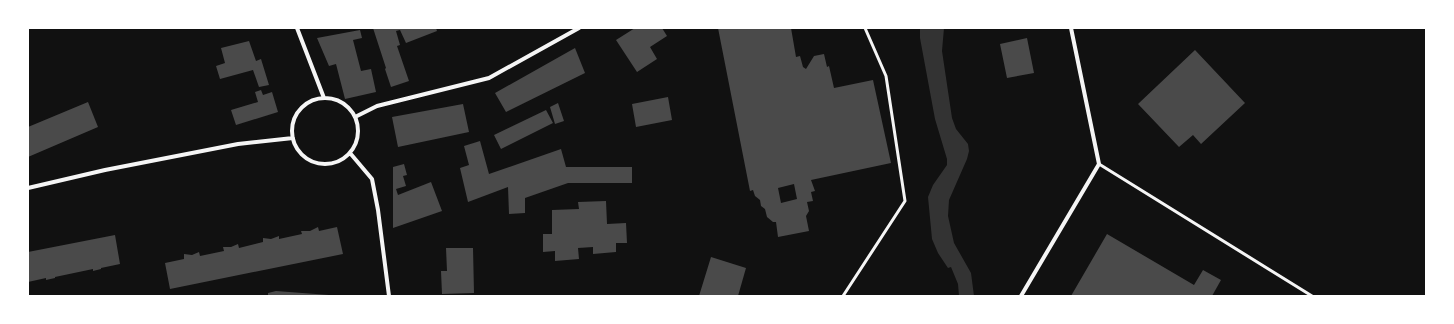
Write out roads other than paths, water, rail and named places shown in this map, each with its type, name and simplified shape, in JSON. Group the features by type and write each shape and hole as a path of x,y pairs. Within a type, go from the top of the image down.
{"street":[{"path":"297,28 324,98"},
{"path":"355,117 377,106 489,78 579,28"},
{"path":"1022,296 1099,164 1071,28"},
{"path":"324,98 337,100 348,106 355,117 358,129 357,142 350,153 340,161 329,164 316,163 305,158 297,149 293,138 292,126 296,116 303,106 313,100 324,98"},
{"path":"28,188 105,170 238,144 293,138"},
{"path":"350,153 372,179 378,210 389,296"}],"lane":[{"path":"843,296 905,202 886,76 865,28"},
{"path":"1099,164 1312,296"}]}
